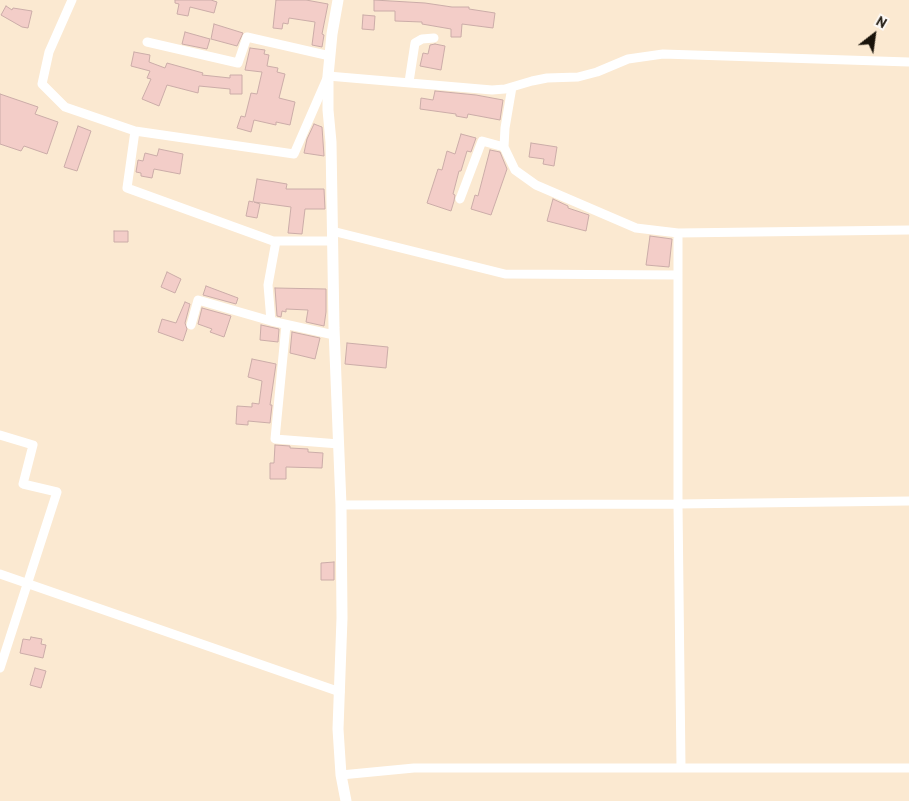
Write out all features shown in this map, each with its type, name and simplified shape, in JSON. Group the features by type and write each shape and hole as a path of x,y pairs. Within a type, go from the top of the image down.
{"street":[{"path":"72,0 49,52 42,84 65,107 135,131 294,154 328,76"},
{"path":"338,0 328,76 328,110 332,142 334,335 341,505 342,618 338,729 341,775 346,801"},
{"path":"147,42 238,63 247,37 330,56"},
{"path":"409,82 415,43 422,39 434,38"},
{"path":"328,76 492,90 512,88 547,78 578,77 628,60 663,54 909,62"},
{"path":"512,88 505,128 504,147 515,170 536,185 636,228 678,233 909,230"},
{"path":"135,131 127,188 276,241 332,236 505,274 677,275"},
{"path":"460,199 482,141 504,147"},
{"path":"678,233 678,504 681,767"},
{"path":"271,321 268,285 276,241"},
{"path":"191,325 198,300 286,325 334,335"},
{"path":"286,325 275,439 339,444"},
{"path":"0,435 33,445 23,484 57,492 0,668"},
{"path":"341,505 909,501"},
{"path":"0,574 340,692"},
{"path":"341,775 414,768 909,768"}],"building":[{"path":"175,0 211,0 217,2 214,13 190,7 188,16 177,14 179,4 175,3"},
{"path":"276,0 306,0 328,4 322,34 324,35 322,47 312,45 315,22 289,18 288,24 283,23 282,29 273,28"},
{"path":"374,0 469,7 469,9 495,13 493,28 462,24 461,37 451,37 451,29 422,24 422,22 395,21 395,11 374,11"},
{"path":"6,6 12,10 13,8 32,11 28,28 22,27 1,15"},
{"path":"363,15 375,16 374,30 362,29"},
{"path":"214,24 243,33 237,46 211,39"},
{"path":"185,32 210,39 207,49 182,44"},
{"path":"430,45 445,46 441,70 420,66 423,53 428,54"},
{"path":"250,48 265,50 264,54 269,55 267,66 278,68 277,72 285,74 279,98 295,102 290,125 276,122 276,125 254,120 251,132 237,128 241,116 245,117 251,93 257,94 262,72 245,70"},
{"path":"134,52 150,55 149,62 165,68 167,63 203,73 202,75 230,78 230,75 242,75 242,94 230,94 230,89 199,86 198,93 167,85 159,106 142,99 151,79 147,78 150,71 131,66"},
{"path":"435,91 503,100 500,120 468,114 467,118 456,116 456,114 420,109 421,98 433,100"},
{"path":"0,94 38,107 35,114 58,122 47,154 24,146 21,151 0,144"},
{"path":"314,124 322,127 324,156 304,153 307,139"},
{"path":"78,126 91,131 77,171 64,167"},
{"path":"461,134 476,138 471,152 467,151 461,171 459,171 451,211 427,203 438,169 442,170 447,151 455,154"},
{"path":"531,143 557,147 554,166 543,164 544,159 529,157"},
{"path":"159,149 183,154 180,174 154,169 152,178 141,176 141,173 136,172 138,160 143,161 145,153 157,156"},
{"path":"490,150 500,152 507,169 491,215 471,209 475,195 478,196"},
{"path":"257,179 287,184 286,189 324,189 325,209 305,209 302,234 288,233 291,207 254,202 260,204 257,218 246,216 249,201 253,202"},
{"path":"553,199 568,206 568,208 589,215 586,231 547,221"},
{"path":"114,231 128,231 128,242 114,242"},
{"path":"650,236 672,239 669,267 646,265"},
{"path":"167,272 181,279 175,293 161,287"},
{"path":"206,286 238,298 236,304 203,295"},
{"path":"275,288 326,289 324,326 306,322 308,310 286,309 286,312 282,311 281,317 277,316"},
{"path":"185,302 190,304 185,323 187,329 183,341 158,332 162,319 176,323"},
{"path":"202,308 231,316 224,337 210,332 212,329 198,324"},
{"path":"261,325 279,329 278,342 260,340"},
{"path":"292,332 320,338 315,359 290,353"},
{"path":"347,343 388,347 386,368 345,364"},
{"path":"252,359 276,364 270,405 272,405 270,423 248,421 248,425 236,424 237,406 252,407 252,403 259,404 262,381 248,377"},
{"path":"275,445 323,453 322,468 286,467 286,479 270,479 270,463 274,463"},
{"path":"334,562 334,580 321,580 321,563"},
{"path":"31,637 42,639 41,644 46,645 43,658 20,653 23,639 30,640"},
{"path":"35,668 46,671 41,688 30,685"}]}
